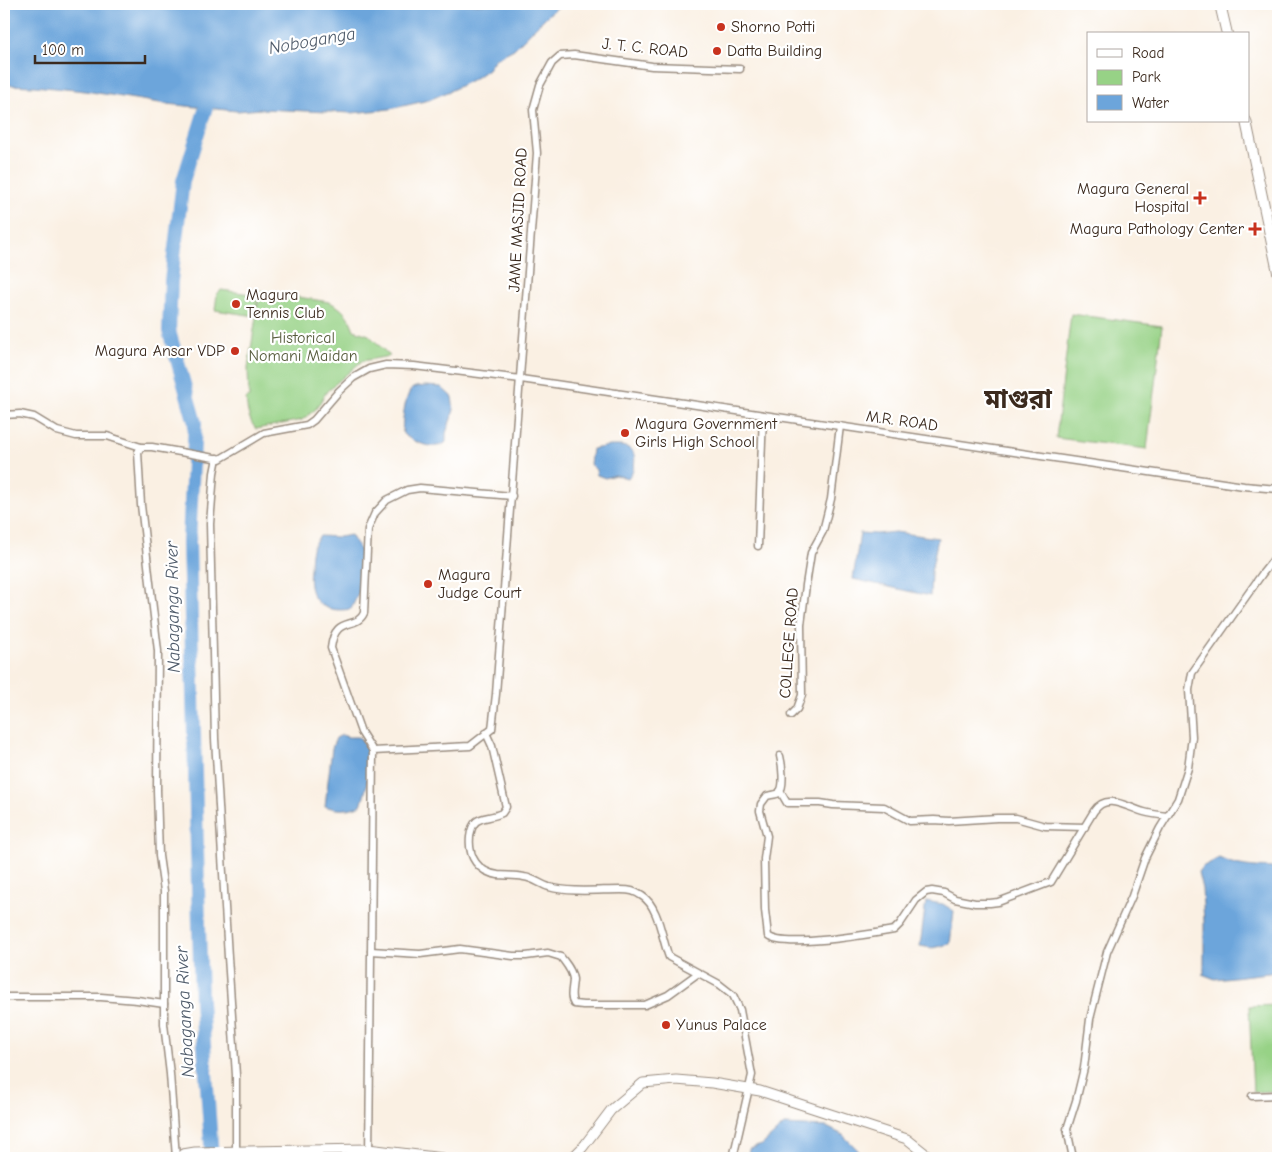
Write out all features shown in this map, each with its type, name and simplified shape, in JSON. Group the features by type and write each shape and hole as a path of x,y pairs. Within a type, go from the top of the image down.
{"highway":[{"path":"1220,4 1227,32"},
{"path":"1246,122 1278,272"}],"main road":[{"path":"572,1158 583,1147 611,1110 643,1082 676,1080 712,1083 760,1091 908,1139 931,1158"},
{"path":"180,1158 183,1154 195,1152 233,1154 368,1154 444,1158"}],"street":[{"name":"J. T. C. ROAD","path":"550,65 560,56 574,55 652,66 740,69"},
{"name":"JAME MASJID ROAD","path":"486,733 492,728 496,694 522,379 538,153 533,110 540,85 550,65"},
{"name":"M.R. ROAD","path":"218,458 264,433 306,425 314,420 338,391 353,378 369,369 386,365 414,366 522,379 1278,490"},
{"path":"4,415 20,414 34,417 57,431 76,436 107,436 141,447 152,447 218,458 214,473 210,524 215,739 236,1075 233,1154"},
{"path":"758,546 763,415"},
{"name":"COLLEGE ROAD","path":"791,714 797,709 802,696 801,624 810,553 823,531 831,499 840,426"},
{"path":"141,447 138,452 141,505 158,671 157,790 159,856 164,891 164,1024 170,1074 176,1158"},
{"path":"368,1154 373,750 361,732 332,648 332,638 344,624 358,621 364,613 368,529 375,513 387,500 413,488 512,496"},
{"path":"1073,1158 1067,1130 1084,1068 1090,1019 1107,952 1132,896 1145,858 1178,799 1188,768 1192,737 1189,690 1192,673 1278,554"},
{"path":"373,750 470,746 486,733 492,746 506,807 502,813 477,820 472,826 470,840 472,859 483,871 498,875 515,875 530,878 548,887 633,890 645,897 657,914 663,942 669,957 697,974 719,984 733,995 740,1010 752,1075 733,1158"},
{"path":"780,756 782,784 780,791 777,794 767,796 761,804 760,810 767,836 764,859 765,910 768,936 772,939 817,941 894,930 916,900 926,892 944,893 955,899 975,903 990,903 1038,888 1051,882 1065,856 1098,805 1106,801 1144,812 1167,816"},
{"path":"780,791 787,803 884,807 910,821 1016,818 1045,826 1085,826"},
{"path":"370,951 420,954 460,949 513,956 548,953 561,957 570,969 572,977 571,1000 574,1004 645,1005 668,995 697,974"},
{"path":"4,997 101,997 164,1004"},
{"path":"1252,1096 1278,1095"}],"green space":[{"name":"Magura Tennis Club","path":"221,290 258,295 255,316 215,310 217,294"},
{"name":"Historical Nomani Maidan","path":"260,291 334,304 345,313 354,330 369,335 390,356 362,361 327,391 316,409 302,420 256,429 249,415 246,399 249,397 248,368"},
{"path":"1071,314 1162,326 1147,449 1056,438"},
{"path":"1278,1005 1278,1091 1253,1092 1249,1006"}],"water":[{"name":"Noboganga","path":"4,4 562,4 549,14 514,49 495,59 488,69 477,77 454,89 429,100 390,109 352,113 261,109 237,111 166,104 85,91 4,85"},
{"path":"416,387 441,387 452,397 454,410 446,433 446,442 442,445 424,445 403,434 403,417 410,391"},
{"path":"610,446 626,447 633,453 634,464 628,478 615,475 605,478 597,475 596,470 590,464 592,449"},
{"path":"895,532 938,538 931,572 930,596 853,579 860,533"},
{"path":"351,535 362,554 361,588 351,609 331,609 318,602 310,589 311,552 320,536 339,537"},
{"path":"342,735 359,737 366,748 369,762 367,785 361,805 352,808 334,809 325,806 332,748 336,738"},
{"path":"1219,858 1239,865 1278,869 1278,972 1215,979 1202,974 1204,973 1204,922 1202,889 1198,872 1202,867"},
{"path":"926,901 943,904 954,911 950,944 932,948 920,946"},
{"path":"784,1125 827,1127 843,1135 866,1158 748,1158 749,1149 762,1145"}],"waterway":[{"name":"Nabaganga River","path":"211,91 183,181 171,281 169,331 195,423 189,542 201,1002 212,1158"}],"place":[{"name":"Shorno Potti","path":"721,27"},
{"name":"Datta Building","path":"717,51"},
{"name":"Magura General Hospital","path":"1200,198"},
{"name":"Magura Pathology Center","path":"1255,229"},
{"name":"Magura Tennis Club","path":"236,304"},
{"name":"Magura Ansar VDP","path":"235,351"},
{"name":"Magura Government Girls High School","path":"625,433"},
{"name":"Magura Judge Court","path":"428,584"},
{"name":"Yunus Palace","path":"666,1025"}],"district":[{"name":"মাগুরা","path":"1018,400"}]}
